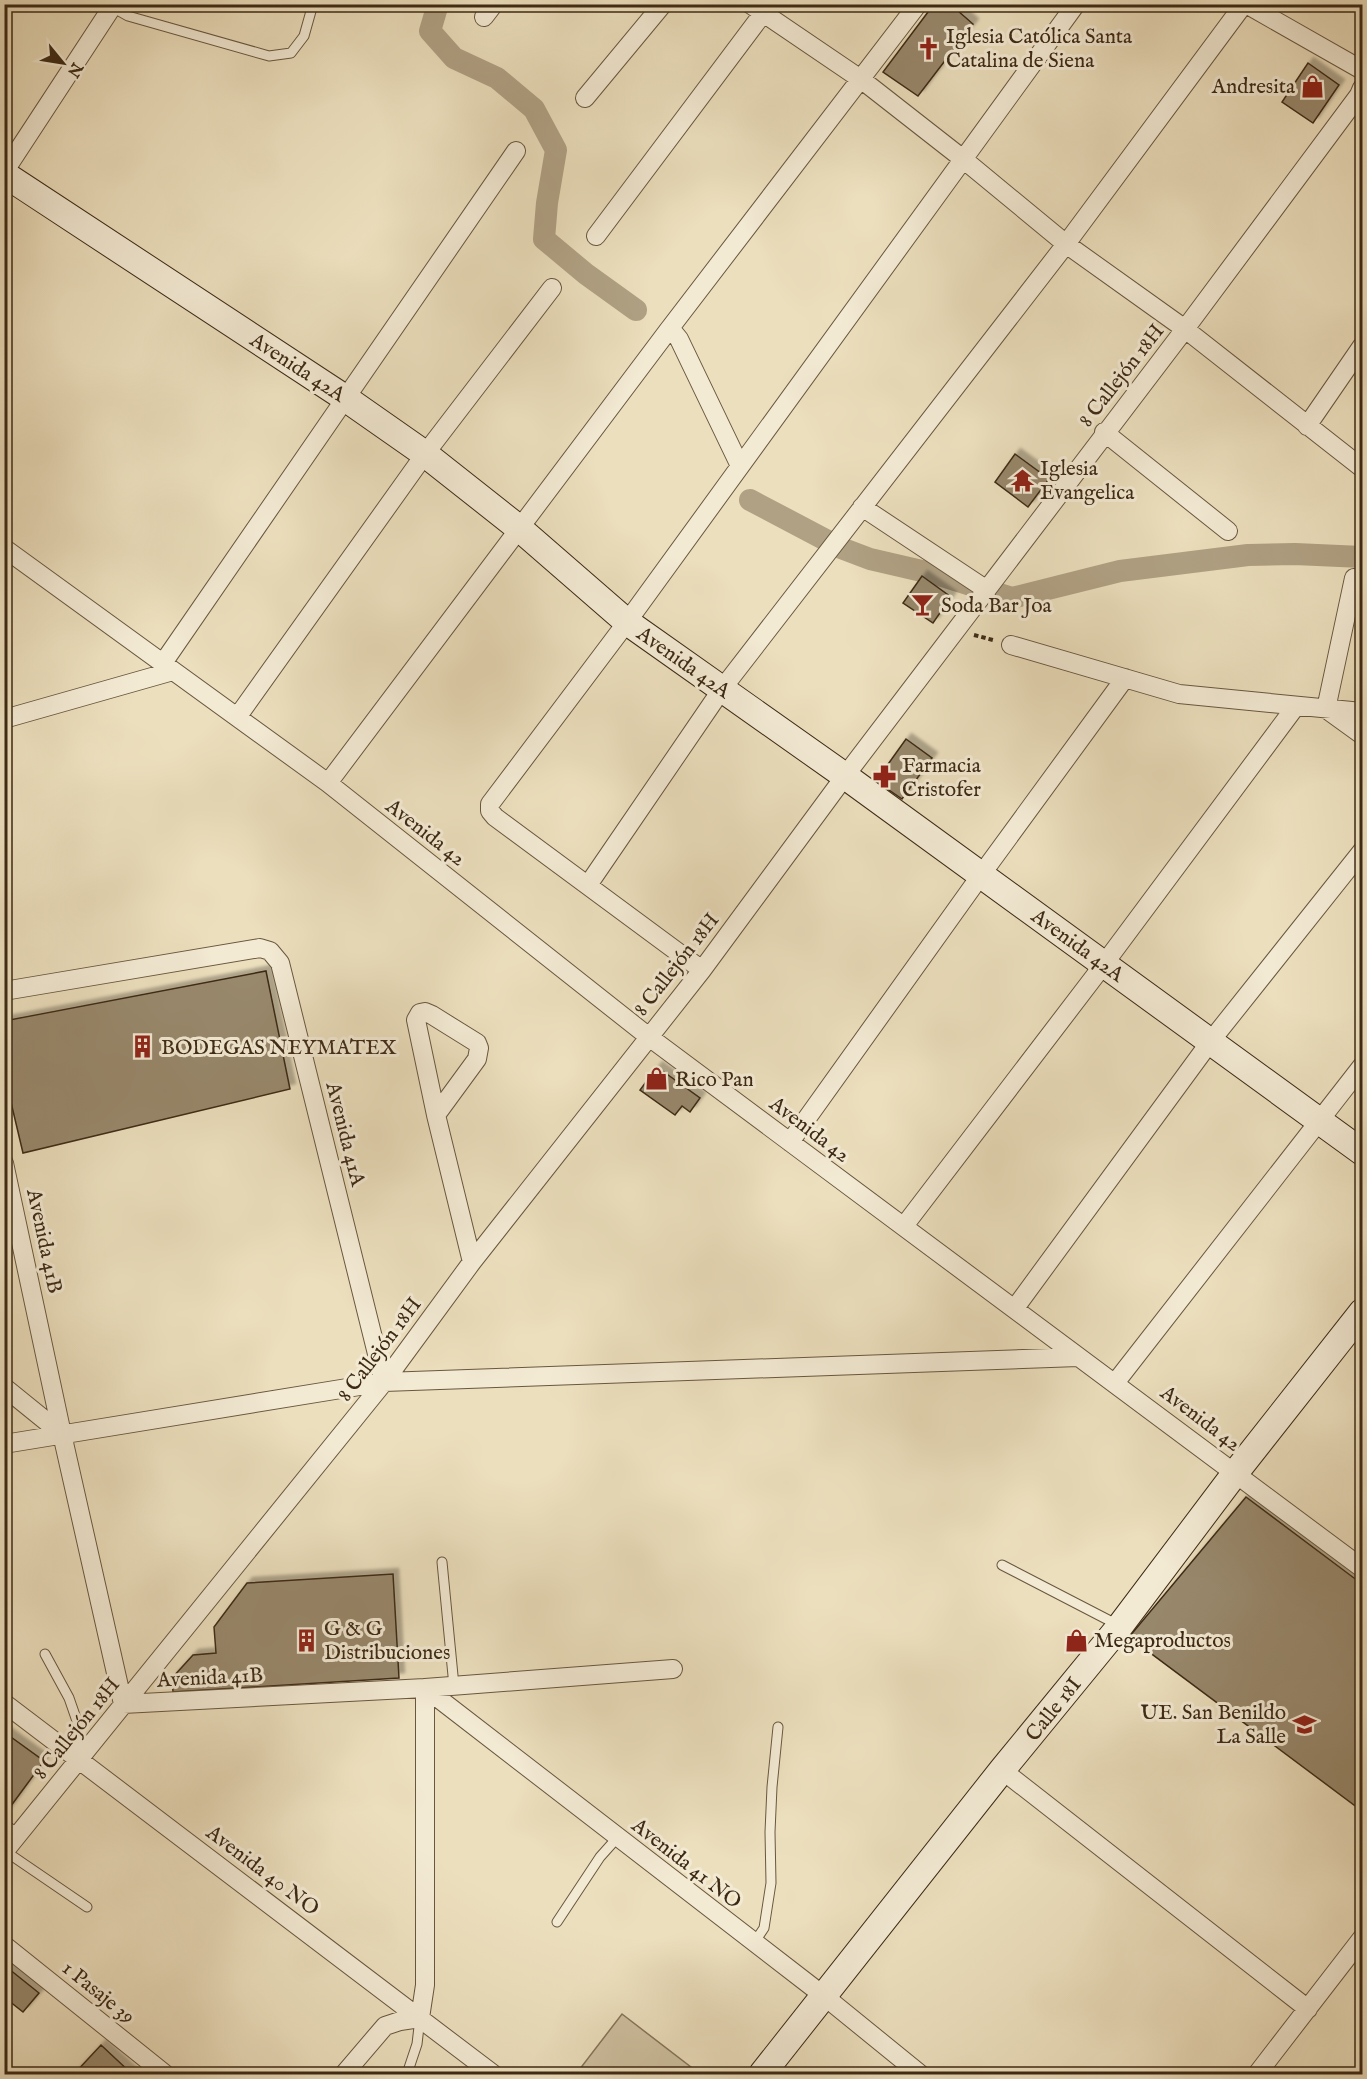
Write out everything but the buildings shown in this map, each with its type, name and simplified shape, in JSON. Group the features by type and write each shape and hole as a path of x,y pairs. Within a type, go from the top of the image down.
{"street":[{"path":"585,98 663,4"},
{"path":"328,783 670,328 918,4"},
{"path":"702,970 495,817 490,811 490,804 627,622 1076,4"},
{"path":"588,885 722,689 1066,244 1245,4 1362,70"},
{"path":"4,173 113,6"},
{"path":"597,236 761,7 862,80 1066,244 1185,329 1362,468"},
{"name":"8 Callejón 18H","path":"5,1852 12,1829 79,1760 384,1382 472,1262 702,970 1104,432 1185,329 1362,88"},
{"path":"4,719 168,667 345,398 516,151"},
{"name":"Avenida 42A","path":"4,173 345,398 425,454 520,529 627,622 845,776 1362,1152"},
{"path":"238,716 425,454 552,288"},
{"path":"670,328 679,339 740,466"},
{"path":"1307,426 1362,346"},
{"path":"1104,432 1228,531"},
{"path":"862,507 987,590"},
{"name":"Avenida 42","path":"4,548 328,783 649,1037 1362,1568"},
{"path":"1326,709 1354,578"},
{"path":"1011,645 1179,694 1362,712"},
{"path":"790,1142 1125,678"},
{"path":"904,1226 1104,964 1296,706"},
{"path":"1326,709 1362,735"},
{"path":"1015,1308 1210,1042 1362,851"},
{"name":"Avenida 41A","path":"4,991 260,948 270,951 280,963 384,1382"},
{"path":"436,1114 477,1059 479,1048 477,1043 425,1012 420,1013 416,1020 436,1114 472,1262"},
{"path":"1115,1383 1362,1066"},
{"name":"Avenida 41B","path":"5,1170 123,1704 425,1688 674,1669"},
{"name":"Calle 18I","path":"762,2074 1002,1770 1120,1626 1362,1312"},
{"path":"4,1444 384,1382 1078,1357"},
{"path":"4,1388 62,1434"},
{"path":"344,2074 385,2026 420,2018 425,1985 425,1688"},
{"name":"Avenida 41 NO","path":"425,1688 824,1996 921,2074"},
{"name":"Avenida 40 NO","path":"4,1703 493,2074"},
{"path":"1002,1770 1308,2009"},
{"path":"1257,2074 1362,1938"},
{"name":"1 Pasaje 39","path":"4,1945 165,2074"}],"lane":[{"path":"113,6 128,16 269,56 291,53 304,36 313,4"},
{"path":"442,1562 454,1686"},
{"path":"1002,1564 1120,1626"},
{"path":"45,1654 69,1698 78,1724 79,1760"},
{"path":"754,1943 764,1928 771,1883 772,1787 778,1727"},
{"path":"557,1922 600,1857 617,1838"},
{"path":"5,1852 87,1907"},
{"path":"407,2074 417,2044 420,2018"},
{"path":"1359,2074 1362,2071"}],"path":[{"path":"957,630 1011,645"}],"shaded area":[{"path":"622,2014 700,2074 576,2074"}],"waterway":[{"path":"438,4 430,31 454,58 497,78 534,109 556,150 547,203 544,239 586,274 636,310"},
{"path":"750,500 841,548 870,559 939,575 1012,598 1120,571 1248,555 1295,554 1362,557"}],"place":[{"name":"Iglesia Católica Santa Catalina de Siena","path":"928,48"},
{"name":"Andresita","path":"1313,86"},
{"name":"Iglesia Evangelica","path":"1022,480"},
{"name":"Soda Bar Joa","path":"923,605"},
{"name":"Farmacia Cristofer","path":"884,777"},
{"name":"BODEGAS NEYMATEX","path":"143,1047"},
{"name":"Rico Pan","path":"657,1079"},
{"name":"G & G Distribuciones","path":"306,1640"},
{"name":"Megaproductos","path":"1076,1640"},
{"name":"UE. San Benildo La Salle","path":"1304,1724"}]}
